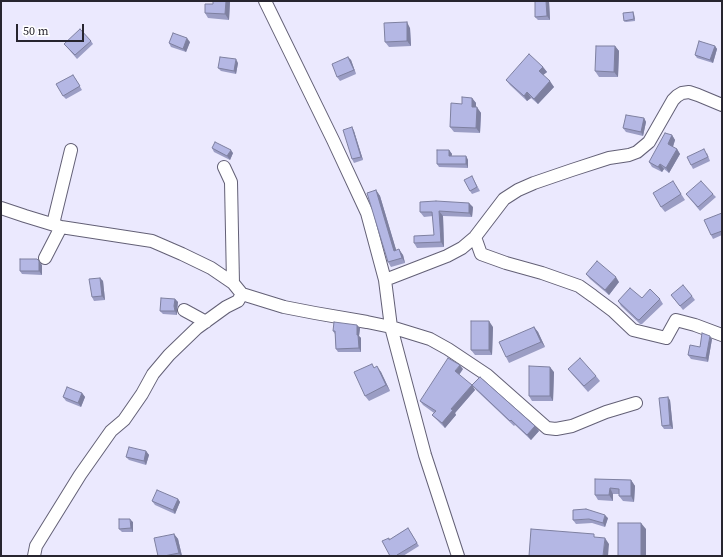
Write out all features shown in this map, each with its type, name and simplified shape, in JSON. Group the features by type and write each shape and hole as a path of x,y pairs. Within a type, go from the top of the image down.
{"street":[{"path":"265,1 333,140 367,214 385,280 391,327 425,455 458,556"},
{"path":"385,280 446,256 462,248 475,237 504,199 518,190 534,183 609,158 629,156 637,152 649,142 673,100 682,93 689,92 698,94 722,105"},
{"path":"45,258 57,225 71,150"},
{"path":"224,167 231,182 233,283"},
{"path":"1,208 57,225 152,241 211,268 233,283 242,294 258,300 284,307 391,327 430,339 487,374 547,428 556,429 572,426 606,412 636,403"},
{"path":"475,237 481,254 579,286 613,311 632,330 666,338 676,320 695,325 722,336"},
{"path":"34,556 36,546 80,475 111,430 124,420 142,394 153,374 169,355 197,328 226,307 238,301 242,294"},
{"path":"184,310 206,322"}],"building":[{"path":"213,1 226,1 225,14 205,13 205,4 213,4"},
{"path":"535,1 546,1 547,16 535,17"},
{"path":"633,12 634,19 624,21 623,13"},
{"path":"407,22 407,41 385,42 384,23"},
{"path":"80,29 91,41 75,55 64,44"},
{"path":"173,33 187,38 183,49 169,43"},
{"path":"699,41 715,46 710,60 695,55"},
{"path":"596,46 615,46 614,72 595,71"},
{"path":"529,54 543,67 539,71 550,81 534,99 527,92 524,96 506,80"},
{"path":"220,57 236,59 234,71 218,68"},
{"path":"348,57 354,70 337,77 332,64"},
{"path":"73,75 80,86 63,96 56,84"},
{"path":"462,97 472,98 472,107 477,107 476,128 450,127 451,103 462,104"},
{"path":"626,115 644,118 641,132 623,128"},
{"path":"352,127 361,157 352,159 343,130"},
{"path":"665,133 672,135 668,144 677,149 666,168 660,164 658,167 649,162"},
{"path":"215,142 231,150 227,156 212,148"},
{"path":"704,149 708,157 691,165 687,157"},
{"path":"437,150 449,150 449,156 466,156 466,164 437,164"},
{"path":"472,176 477,187 470,191 464,180"},
{"path":"673,181 681,194 661,207 653,193"},
{"path":"701,181 713,194 698,207 686,194"},
{"path":"376,190 394,251 399,249 402,258 388,262 367,193"},
{"path":"436,201 469,203 469,213 439,211 441,242 414,243 414,236 434,235 432,212 420,212 420,202"},
{"path":"722,213 722,231 711,235 704,220"},
{"path":"20,259 37,259 39,261 39,271 20,271"},
{"path":"597,261 616,277 605,290 586,274"},
{"path":"100,278 102,296 92,297 89,279"},
{"path":"683,285 692,296 680,306 671,295"},
{"path":"630,288 642,298 650,289 660,299 639,320 618,301"},
{"path":"161,298 175,299 175,311 160,311"},
{"path":"471,321 489,321 489,350 471,350"},
{"path":"334,322 357,325 359,348 336,349 335,331 333,331"},
{"path":"534,327 541,342 506,357 499,342"},
{"path":"702,333 710,336 706,358 688,355 690,345 700,347"},
{"path":"448,358 460,365 455,371 472,385 451,409 453,410 442,423 432,415 436,411 420,401"},
{"path":"580,358 596,376 584,386 568,369"},
{"path":"372,364 374,368 377,366 386,385 365,396 354,372"},
{"path":"529,366 550,367 550,396 529,396"},
{"path":"480,377 535,426 527,435 472,385"},
{"path":"67,387 82,393 78,403 63,397"},
{"path":"668,397 670,425 662,426 659,398"},
{"path":"129,447 146,451 144,461 126,457"},
{"path":"595,479 631,480 631,496 619,496 619,489 610,488 609,495 595,495"},
{"path":"157,490 178,499 173,510 152,501"},
{"path":"586,509 605,515 603,523 589,519 573,520 573,510"},
{"path":"119,519 130,519 131,528 119,529"},
{"path":"618,523 641,523 641,556 618,556"},
{"path":"408,528 417,543 397,555 398,556 390,556 382,541 389,538 389,540"},
{"path":"531,529 594,534 594,537 605,538 603,556 529,556"},
{"path":"174,534 179,553 158,556 154,538"}]}
